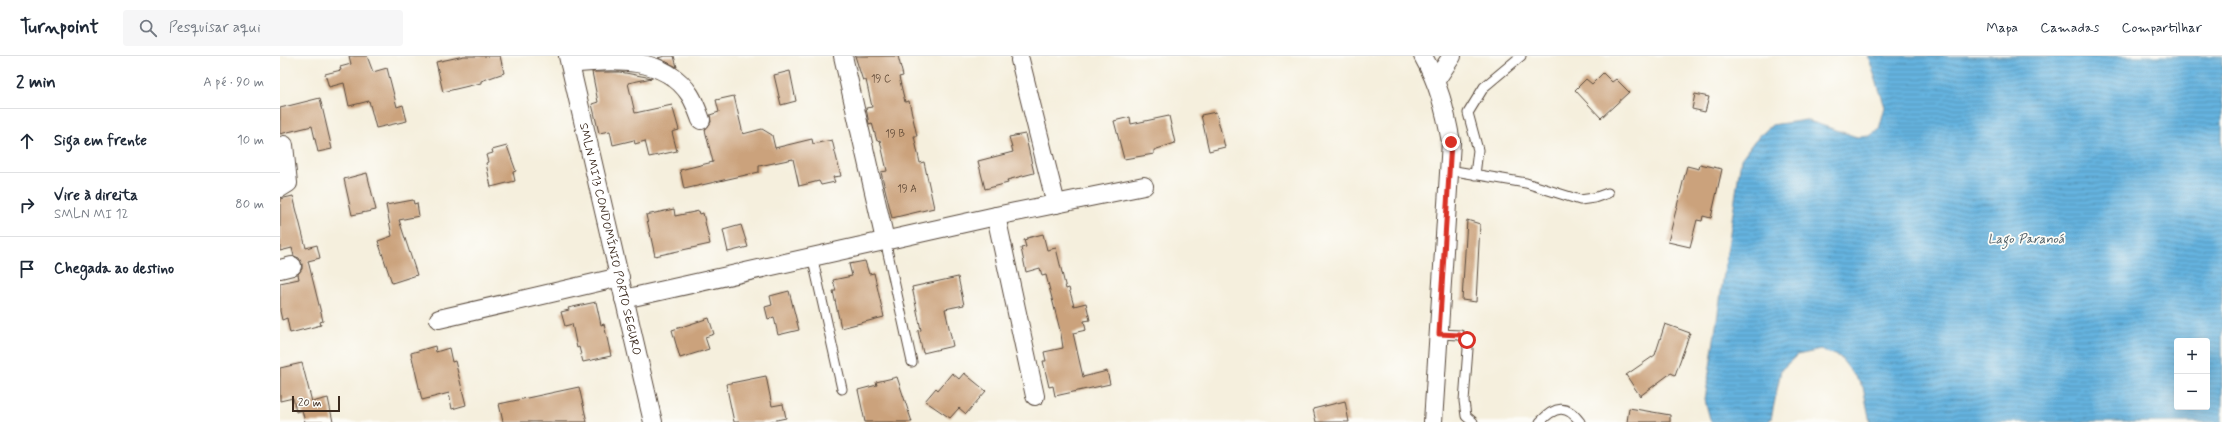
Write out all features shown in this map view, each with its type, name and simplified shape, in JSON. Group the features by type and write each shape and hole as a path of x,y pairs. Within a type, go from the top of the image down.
{"street":[{"path":"843,56 885,240"},
{"path":"1423,56 1436,80 1445,107 1451,142 1433,422"},
{"path":"1436,80 1452,56"},
{"path":"569,60 632,58 652,63 676,75 690,94 701,120"},
{"name":"SMLN MI13 CONDOMÍNIO PORTO SEGURO","path":"569,60 653,422"},
{"path":"1020,60 1056,204"},
{"path":"280,188 288,183 284,145"},
{"path":"624,299 885,240 1144,186"},
{"path":"996,216 1035,396"},
{"path":"439,319 620,277"}],"lane":[{"path":"1474,175 1478,150 1468,113 1484,87 1521,56"},
{"path":"1449,170 1526,183 1580,200 1594,198 1608,193"},
{"path":"885,240 912,362"},
{"path":"812,256 842,389"},
{"path":"1439,334 1460,335 1467,340 1468,349 1464,401 1466,416 1473,422"},
{"path":"1540,422 1548,414 1558,410 1567,409 1580,422"}],"water":[{"name":"Lago Paranoá","path":"1868,56 2222,56 2222,422 1870,422 1863,387 1840,357 1821,350 1797,355 1781,370 1771,419 1767,422 1713,422 1710,419 1705,400 1741,159 1755,140 1772,125 1806,120 1857,137 1870,136 1879,129 1885,107"}],"building":[{"path":"349,56 367,56 373,72 387,68 397,107 403,105 407,121 376,128 369,101 349,106 344,83 329,87 325,74 341,70 340,67 351,64"},
{"path":"464,56 500,56 504,73 481,81 481,83 443,92 436,62"},
{"path":"674,56 677,67 658,58"},
{"path":"855,56 898,56 903,76 899,77 905,102 909,101 917,136 914,136 920,163 924,162 934,208 892,218 881,172 887,171 880,140 877,141 872,123 869,124 866,108 872,107 866,80 863,81"},
{"path":"790,71 796,101 781,105 774,75"},
{"path":"592,72 620,72 652,78 628,83 635,113 672,105 679,130 672,132 677,151 649,157 645,141 635,144 634,140 613,145 610,131 599,133 592,104 598,102"},
{"path":"1603,73 1612,82 1616,79 1629,92 1601,118 1575,90 1586,79 1592,84"},
{"path":"1695,94 1709,97 1705,112 1692,109"},
{"path":"734,96 743,134 762,129 772,135 775,148 812,139 813,144 832,140 841,176 833,177 835,182 821,185 819,181 799,186 793,159 759,166 759,172 684,189 680,170 713,162 705,130 711,122 710,115 719,112 716,100"},
{"path":"320,98 332,149 318,152 312,126 280,134 280,108"},
{"path":"1216,112 1225,147 1209,151 1201,115"},
{"path":"1169,116 1175,143 1154,150 1154,154 1124,159 1114,121 1130,117 1131,124"},
{"path":"1025,134 1034,173 1007,180 1008,183 985,189 978,161 1013,152 1009,137"},
{"path":"507,146 516,171 513,172 515,181 491,187 486,163 488,162 486,155 493,153 492,150"},
{"path":"1700,164 1722,169 1711,218 1703,216 1702,221 1697,220 1690,247 1668,242 1687,166 1699,169"},
{"path":"367,173 376,210 352,215 344,179"},
{"path":"293,196 306,248 317,245 320,258 308,261 323,321 320,322 321,325 290,333 287,318 282,320 280,311 280,283 299,279 298,274 302,269 302,264 299,258 294,256 292,248 280,251 280,199"},
{"path":"413,200 414,204 417,203 419,216 399,220 417,275 392,283 378,241 392,236 386,205"},
{"path":"674,209 675,216 699,211 700,214 703,213 710,244 655,256 646,215"},
{"path":"1467,220 1480,224 1476,302 1462,300"},
{"path":"741,225 748,247 728,252 723,230"},
{"path":"1043,234 1047,250 1056,248 1066,289 1069,288 1074,306 1086,303 1090,320 1084,321 1086,330 1073,333 1083,377 1107,371 1110,384 1055,396 1053,386 1049,387 1043,361 1046,361 1044,352 1063,348 1061,334 1046,275 1042,276 1040,268 1026,272 1021,248 1026,247 1024,240 1027,238"},
{"path":"865,261 869,274 874,273 884,317 841,328 833,291 836,291 833,280 852,276 849,264"},
{"path":"958,277 964,305 945,309 953,346 923,353 918,331 921,330 912,287"},
{"path":"789,291 799,330 778,335 774,317 768,319 765,307 772,305 770,296"},
{"path":"596,302 601,325 604,324 611,356 583,362 579,347 577,348 572,324 565,326 561,312 569,310 568,308"},
{"path":"709,318 714,334 705,337 709,349 680,358 672,330"},
{"path":"1665,324 1690,333 1675,375 1671,373 1640,396 1626,375 1655,355"},
{"path":"435,346 436,352 449,348 452,362 455,361 466,405 452,409 449,393 422,400 411,353"},
{"path":"302,363 312,402 328,398 333,422 305,422 302,410 296,412 293,398 280,401 280,368"},
{"path":"952,373 959,379 964,373 986,391 966,414 959,408 950,418 925,401 936,388 938,390"},
{"path":"766,376 772,406 783,404 786,418 767,422 734,422 726,384"},
{"path":"897,377 912,422 865,422 858,390 877,385 876,382"},
{"path":"579,387 587,422 503,422 499,404"},
{"path":"1345,401 1349,422 1316,422 1313,409"},
{"path":"1629,408 1670,415 1670,422 1627,422"}],"route":[{"path":"1451,142 1439,334 1460,335 1467,340"}]}
